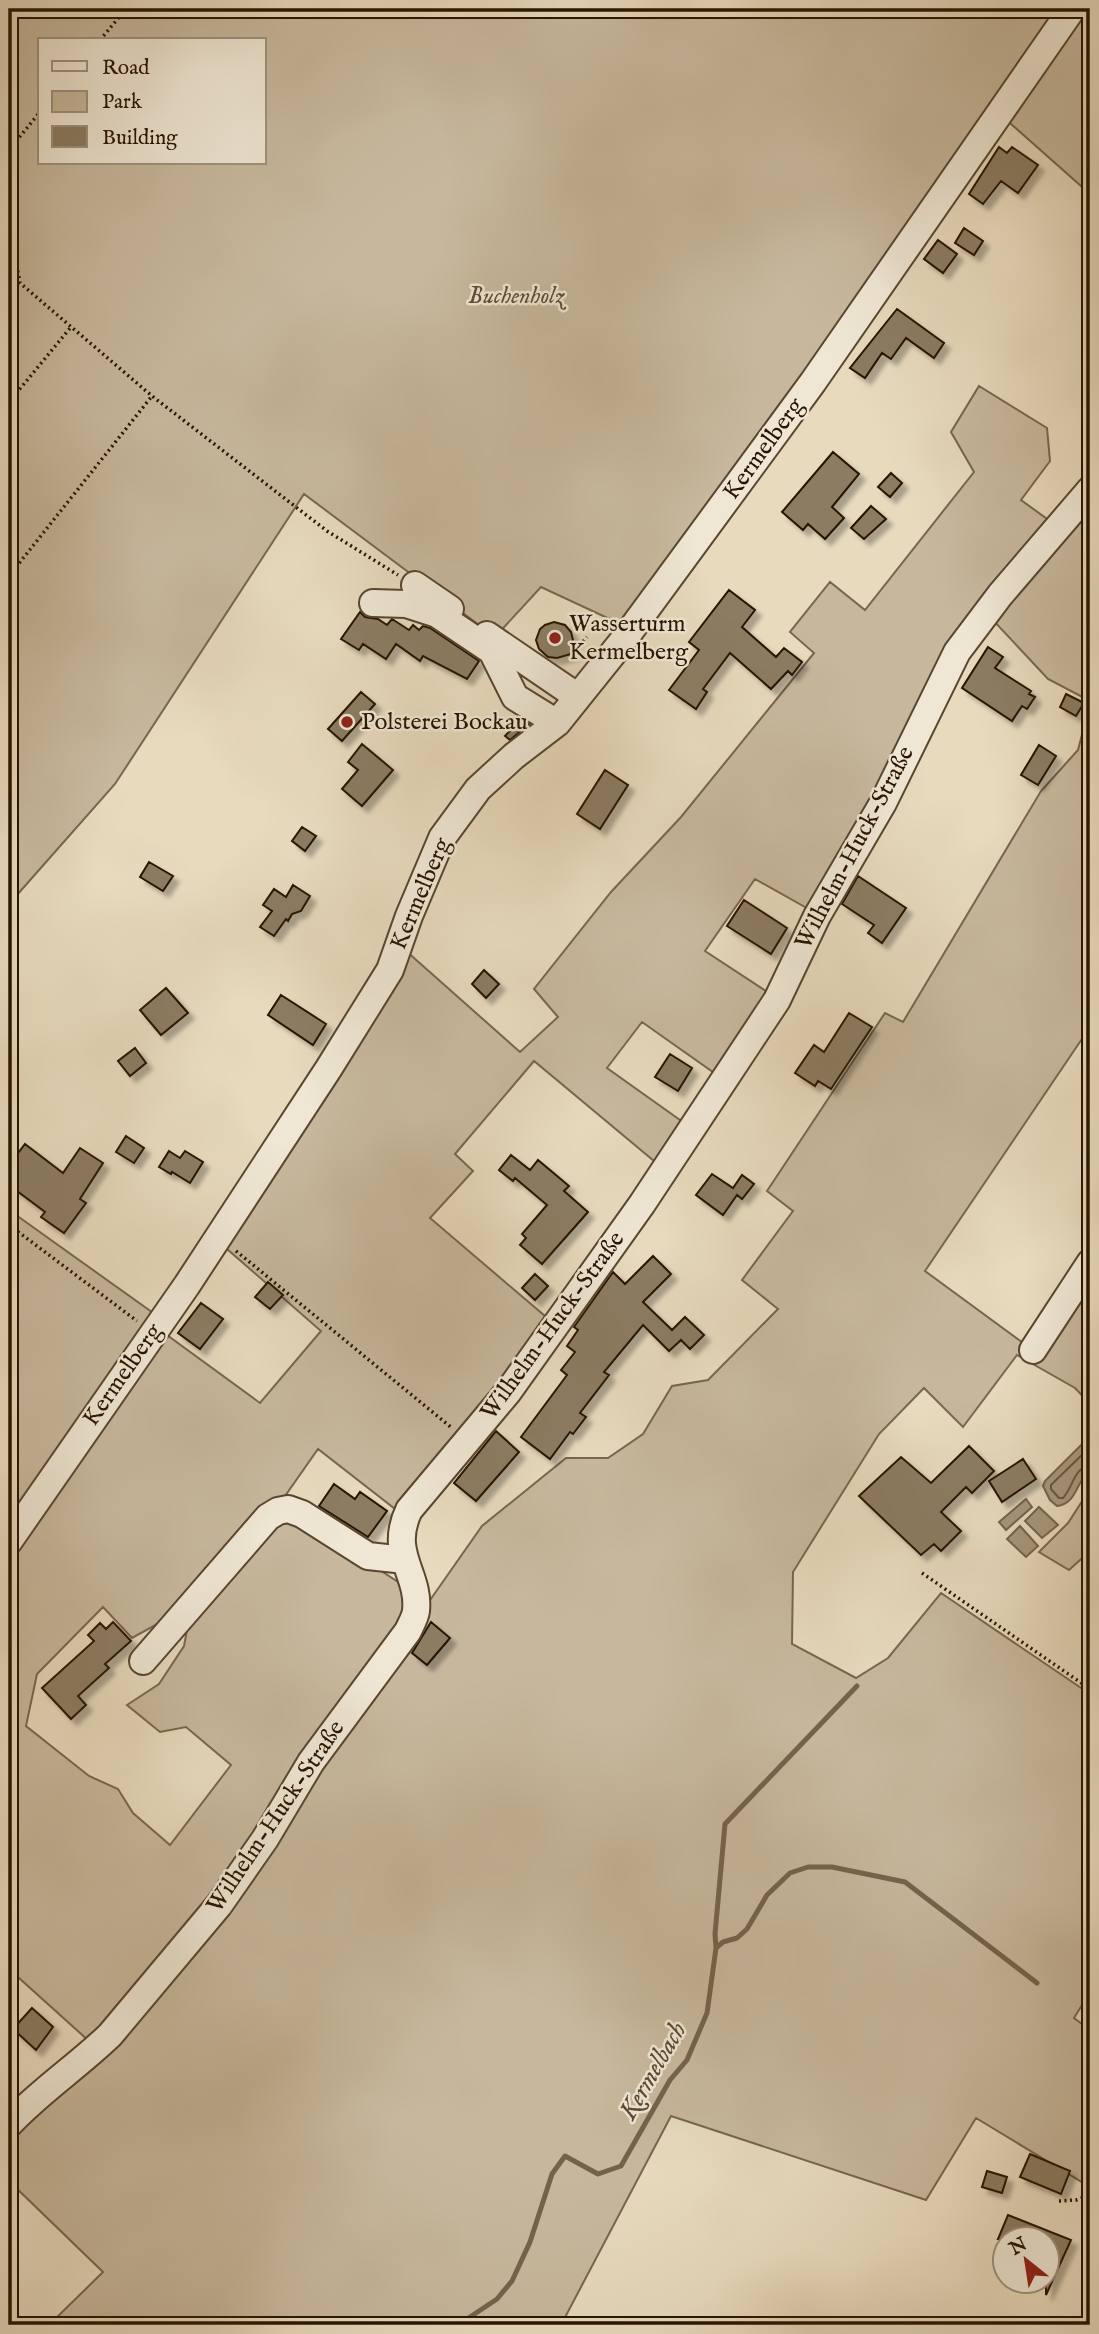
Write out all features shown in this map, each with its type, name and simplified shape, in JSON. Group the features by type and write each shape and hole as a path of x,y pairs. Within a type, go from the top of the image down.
{"street":[{"name":"Kermelberg","path":"9,1541 218,1237 390,970 409,916 442,838 478,789 514,756 557,723 631,629 813,382 1072,9"},
{"name":"Wilhelm-Huck-Straße","path":"9,2124 110,2035 226,1894 265,1839 312,1762 408,1630 416,1614 416,1600 401,1539 402,1524 409,1510 508,1392 642,1204 777,1000 817,916 883,803 957,652 1000,595 1090,491"},
{"path":"415,585 578,697"},
{"path":"373,603 406,604 437,614 492,651 515,697 557,723"},
{"path":"1033,1350 1090,1263"},
{"path":"143,1661 268,1517 278,1511 288,1509 302,1514 368,1556 405,1560"}],"path":[{"path":"102,38 126,9"},
{"path":"9,150 38,114"},
{"path":"9,222 20,283 152,396 327,531 415,585"},
{"path":"9,402 71,327"},
{"path":"9,576 152,396"},
{"path":"576,650 587,637"},
{"path":"9,1225 153,1332"},
{"path":"218,1237 468,1440"},
{"path":"922,1573 1090,1689"},
{"path":"1059,2200 1076,2200 1090,2195"}],"green space":[{"name":"Buchenholz","path":"9,9 1063,9 631,629 541,587 495,637 304,494 115,784 9,904"},
{"path":"1078,9 1090,9 1090,194 1002,116"},
{"path":"979,386 1047,428 1050,461 1021,500 1054,524 995,592 812,911 755,879 705,951 772,995 720,1077 642,1022 607,1068 687,1125 660,1166 534,1061 455,1154 473,1171 430,1218 552,1322 399,1512 318,1449 278,1506 183,1610 132,1638 103,1607 37,1674 26,1726 89,1776 118,1789 133,1813 170,1845 231,1765 186,1727 160,1732 127,1705 159,1684 184,1646 190,1614 271,1521 299,1517 398,1582 408,1602 408,1614 262,1836 90,2042 9,1969 9,1566 73,1456 160,1330 260,1403 321,1331 219,1242 405,950 520,1052 558,1017 534,989 611,892 681,817 814,653 790,632 830,582 865,610 974,472 951,432"},
{"path":"1090,501 1090,701 1048,679 991,618"},
{"path":"1090,704 1090,1027 925,1271 1030,1348 1023,1358 1017,1355 963,1427 924,1388 879,1434 793,1572 792,1644 856,1678 888,1658 941,1593 1090,1694 1090,1992 1074,2018 1090,2030 1090,2187 976,2118 926,2200 671,2116 561,2325 49,2325 103,2272 9,2181 9,2133 95,2056 482,1526 566,1458 608,1458 643,1434 672,1386 708,1380 778,1309 742,1280 793,1211 767,1191 885,1013 903,1022 1041,791 1078,750"},
{"path":"9,1210 156,1315 9,1533"},
{"path":"1090,1270 1090,1404 1075,1388 1031,1363"},
{"path":"1090,1489 1090,1551 1069,1570 1039,1552 1068,1523"}],"water":[{"path":"1090,1440 1090,1470 1073,1497 1057,1506 1050,1500 1043,1486 1045,1481 1084,1442"},
{"path":"1026,1499 1032,1507 1006,1530 999,1522"},
{"path":"1039,1507 1058,1525 1042,1538 1025,1521"},
{"path":"1020,1526 1038,1546 1026,1557 1007,1539"}],"building":[{"path":"999,147 1007,153 1012,147 1038,165 1018,193 1001,181 983,204 969,194"},
{"path":"964,228 983,241 974,255 955,243"},
{"path":"938,240 957,254 943,273 924,259"},
{"path":"897,309 944,343 934,358 906,338 891,359 882,353 865,378 850,368"},
{"path":"833,452 859,474 832,507 844,518 825,539 808,524 803,530 782,512"},
{"path":"891,473 902,483 890,497 878,487"},
{"path":"871,506 886,519 864,539 851,528"},
{"path":"729,590 755,610 742,627 776,657 784,648 802,662 792,675 788,671 771,689 730,653 703,689 707,692 696,709 669,690 699,650 689,642"},
{"path":"360,612 365,617 378,619 387,625 392,619 409,630 413,625 419,630 423,626 430,628 479,661 467,679 423,656 420,661 396,644 386,659 363,644 359,650 341,639"},
{"name":"Wasserturm Kermelberg","path":"554,622 565,625 571,632 571,654 557,658 548,657 539,649 536,640 540,629"},
{"path":"988,647 1003,657 995,668 1031,691 1029,694 1035,697 1027,709 1022,706 1012,721 962,688"},
{"name":"Polsterei Bockau","path":"361,692 375,704 342,741 328,729"},
{"path":"1066,694 1084,703 1076,716 1060,707"},
{"path":"521,719 529,724 510,740 505,736"},
{"path":"362,744 393,770 362,806 342,789 358,770 348,762"},
{"path":"1039,745 1056,756 1038,785 1021,775"},
{"path":"605,770 628,785 600,829 577,814"},
{"path":"302,827 316,836 305,851 292,841"},
{"path":"149,862 173,876 163,891 140,877"},
{"path":"858,876 906,908 882,943 868,933 874,925 842,904"},
{"path":"293,885 310,896 301,911 292,914 288,921 286,919 274,936 260,927 272,911 263,905 274,889 286,897"},
{"path":"744,900 787,928 771,954 727,926"},
{"path":"484,970 499,984 486,998 472,984"},
{"path":"166,988 188,1013 161,1035 140,1010"},
{"path":"281,995 326,1024 313,1045 268,1015"},
{"path":"849,1013 872,1027 831,1089 818,1081 815,1086 795,1073 814,1045 824,1052"},
{"path":"135,1048 146,1063 130,1076 118,1061"},
{"path":"670,1054 692,1068 678,1091 655,1077"},
{"path":"126,1136 144,1148 134,1163 116,1152"},
{"path":"25,1144 63,1173 80,1148 103,1163 80,1199 86,1203 64,1233 41,1217 45,1212 9,1185 9,1165"},
{"path":"169,1151 180,1158 185,1151 203,1162 190,1183 159,1167"},
{"path":"511,1155 530,1170 538,1160 569,1186 564,1191 588,1212 542,1264 520,1245 526,1238 522,1234 547,1205 515,1178 513,1181 499,1170"},
{"path":"712,1174 733,1188 742,1175 754,1184 742,1199 737,1195 723,1215 696,1195"},
{"path":"653,1256 671,1274 643,1302 672,1330 685,1317 704,1335 690,1349 681,1340 669,1351 643,1325 604,1372 609,1375 580,1413 586,1417 573,1434 570,1432 550,1459 521,1437 567,1375 561,1370 575,1352 567,1346 578,1330 574,1327 613,1272 625,1284"},
{"path":"535,1274 548,1286 535,1300 522,1288"},
{"path":"268,1282 283,1295 270,1309 255,1297"},
{"path":"201,1303 223,1319 200,1349 178,1333"},
{"path":"496,1431 519,1452 476,1501 454,1483"},
{"path":"969,1446 994,1471 972,1493 966,1487 941,1512 961,1531 941,1551 934,1544 921,1555 859,1496 901,1457 931,1483"},
{"path":"1023,1459 1036,1479 1002,1502 989,1481"},
{"path":"334,1484 355,1499 360,1492 387,1511 368,1537 319,1506"},
{"path":"113,1622 131,1641 105,1664 109,1668 78,1696 86,1705 71,1719 42,1688 94,1641 88,1635 100,1623 106,1629"},
{"path":"431,1622 450,1638 427,1665 412,1653"},
{"path":"32,2008 53,2027 36,2050 13,2029"},
{"path":"1030,2154 1070,2171 1061,2194 1020,2177"},
{"path":"987,2171 1007,2177 1002,2193 982,2187"},
{"path":"1008,2215 1036,2226 1003,2226"},
{"path":"1060,2236 1071,2240 1060,2264"}],"waterway":[{"path":"716,1948 725,1824 857,1686"},
{"name":"Kermelbach","path":"458,2325 497,2299 512,2281 530,2242 552,2174 565,2156 598,2174 621,2166 670,2080 687,2060 707,2013 716,1948 723,1942 737,1938 747,1929 767,1895 790,1873 808,1867 832,1867 905,1882 1037,1983"}],"place":[{"name":"Wasserturm Kermelberg","path":"555,638"},
{"name":"Polsterei Bockau","path":"347,722"}]}
